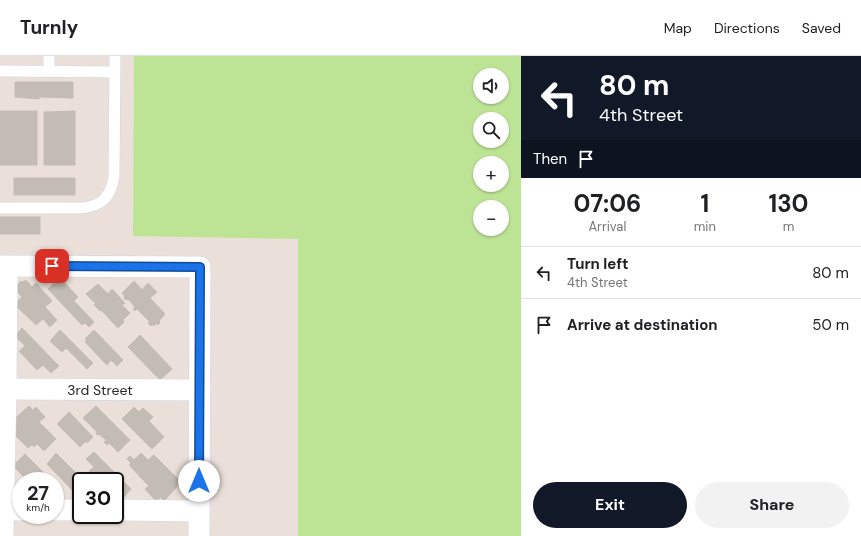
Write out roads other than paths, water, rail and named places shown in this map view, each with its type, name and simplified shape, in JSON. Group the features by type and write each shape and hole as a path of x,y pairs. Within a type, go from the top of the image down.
{"street":[{"path":"3,536 8,510 3,389 3,266 200,267 199,536"},
{"name":"3rd Street","path":"3,389 200,390"},
{"path":"124,510 199,511"}],"lane":[{"path":"49,56 49,71"},
{"path":"0,208 81,208 92,207 106,199 112,188 114,177 116,56"},
{"path":"0,71 115,72"}]}
